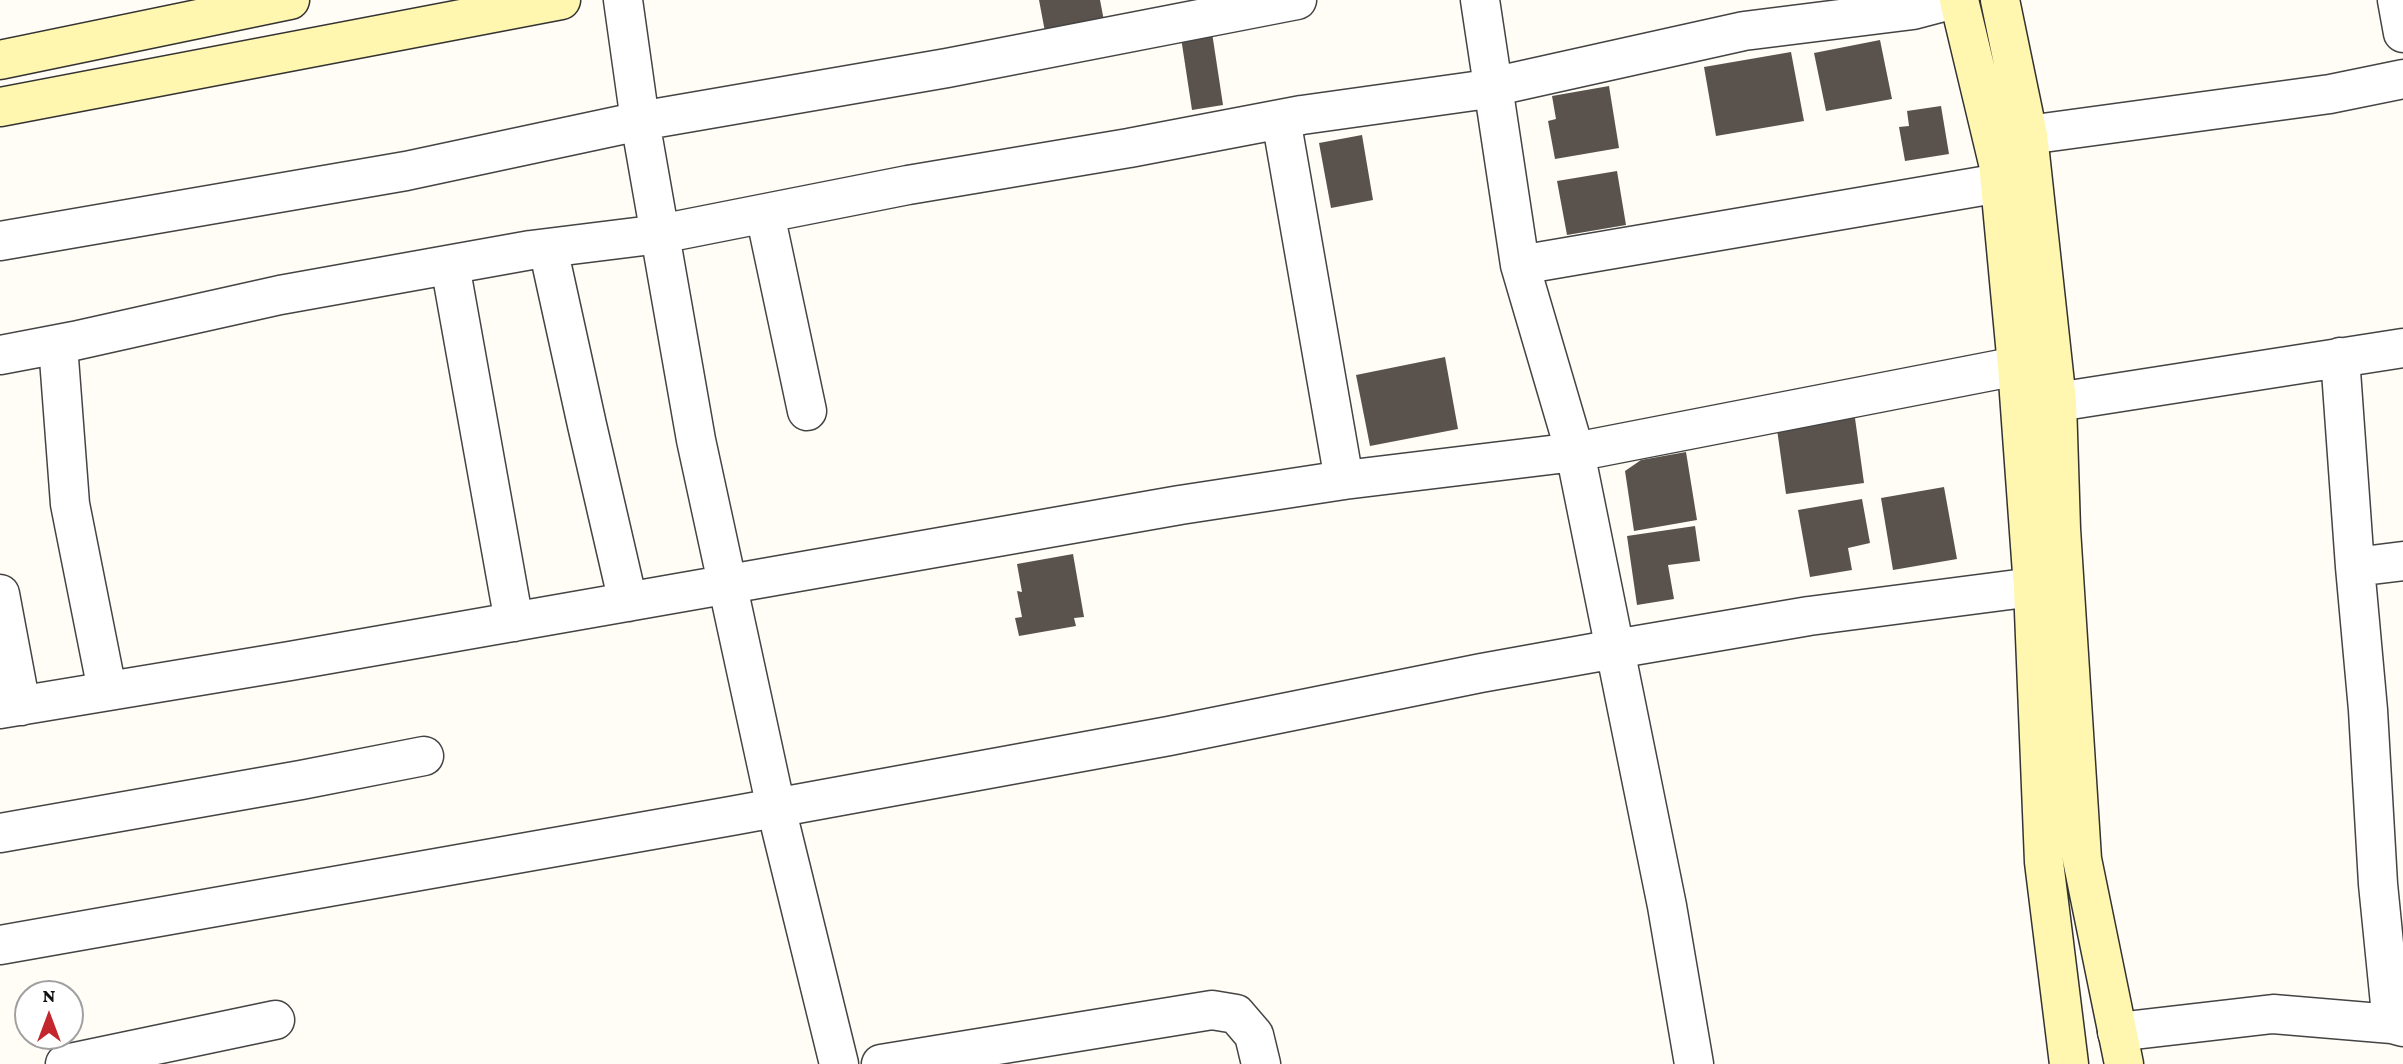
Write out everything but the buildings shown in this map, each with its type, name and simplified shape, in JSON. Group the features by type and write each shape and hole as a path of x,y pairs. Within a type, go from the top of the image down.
{"main road":[{"path":"0,60 290,0"},
{"path":"0,107 561,0"},
{"path":"1959,0 1998,163 2018,366 2034,587 2044,862 2069,1064"},
{"path":"2000,0 2028,135 2057,402 2061,529 2082,859 2120,1048"}],"street":[{"path":"623,0 639,121 696,440 776,808 839,1064"},
{"path":"0,241 406,171 639,121 947,68 1297,0"},
{"path":"1480,0 1520,265 1575,452 1667,906 1694,1064"},
{"path":"0,355 58,345 280,295 548,248 660,234 1281,119 1474,91 1744,31 1913,10 1951,0"},
{"path":"2397,0 2403,33"},
{"path":"2028,135 2330,94 2403,79"},
{"path":"1281,119 1345,480"},
{"path":"1520,265 2000,183"},
{"path":"765,214 807,411"},
{"path":"548,248 628,601"},
{"path":"450,265 514,622"},
{"path":"58,345 70,504 107,690"},
{"path":"2020,408 2403,348"},
{"path":"2120,1048 2273,1014 2397,1025 2378,884 2368,710 2340,357"},
{"path":"0,594 11,707 290,662 1180,505 1345,480 1575,452 2018,366"},
{"path":"2355,567 2403,561"},
{"path":"0,945 776,808 1168,736 1615,649 1809,616 2034,587"},
{"path":"0,833 288,783 424,756"},
{"path":"881,1064 1212,1010 1236,1014 1254,1035 1261,1064"},
{"path":"65,1064 275,1020"}]}
